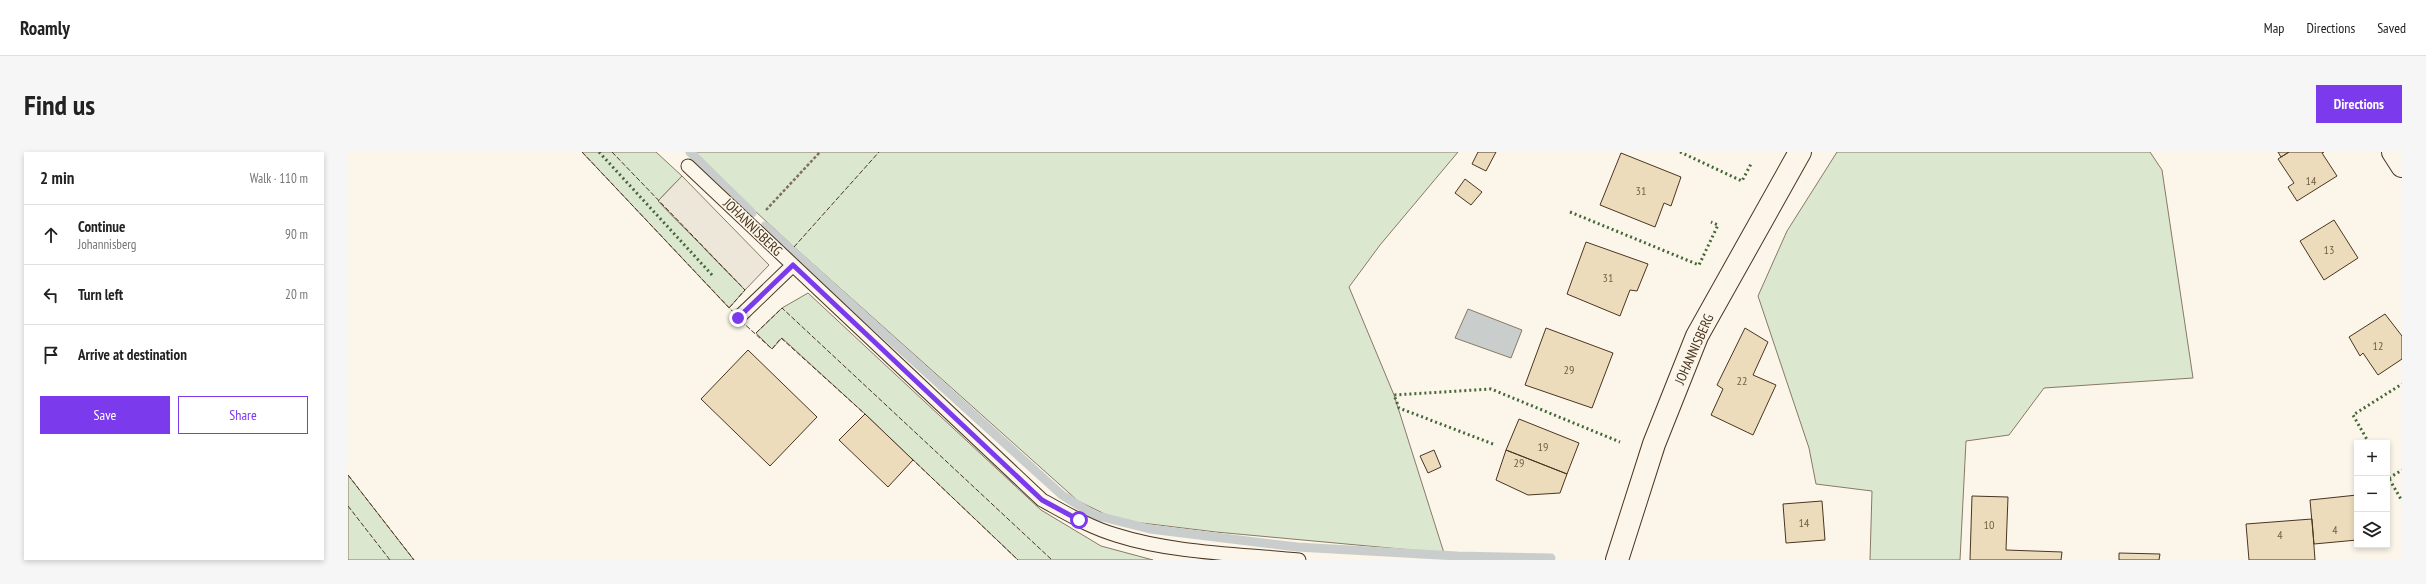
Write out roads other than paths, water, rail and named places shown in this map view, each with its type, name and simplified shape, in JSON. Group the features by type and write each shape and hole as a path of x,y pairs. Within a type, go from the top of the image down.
{"street":[{"name":"JOHANNISBERG","path":"1617,560 1654,444 1697,336 1800,152"},
{"path":"2392,152 2402,166"}],"lane":[{"name":"JOHANNISBERG","path":"688,166 1042,500 1079,520 1116,536 1166,546 1299,560"},
{"path":"738,318 793,265"}],"waterway":[{"path":"690,152 752,213"},
{"path":"765,226 1062,495 1094,515 1150,529 1297,547 1457,556 1551,558"}]}
